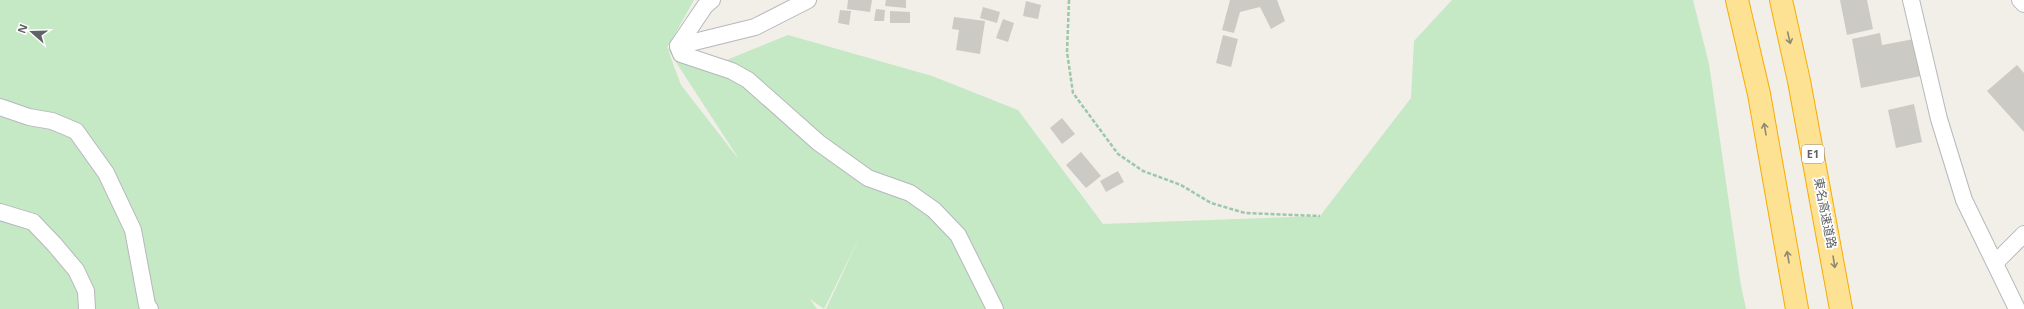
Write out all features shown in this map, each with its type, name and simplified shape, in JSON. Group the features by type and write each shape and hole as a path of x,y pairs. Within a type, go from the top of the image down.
{"highway":[{"path":"1737,0 1759,94 1797,309"},
{"name":"東名高速道路","path":"1781,0 1799,81 1841,309"}],"street":[{"path":"678,46 704,6 712,0"},
{"path":"678,46 755,27 808,0"},
{"path":"1912,0 1939,119 1964,200 2017,309"},
{"path":"2020,0 2024,4"},
{"path":"678,46 681,54 732,71 748,80 819,143 868,178 910,193 934,210 958,235 995,309"},
{"path":"0,107 29,117 52,121 76,131 106,173 133,230 147,305 150,309"},
{"path":"0,212 33,222 54,244 76,270 86,291 87,309"},
{"path":"1995,263 2024,234"}],"path":[{"path":"1069,0 1067,52 1073,93 1118,154 1143,171 1181,185 1211,203 1245,213 1320,216"}],"green space":[{"path":"0,0 694,0 667,48 756,90 724,61 788,35 932,76 1018,110 1103,224 1320,216 1411,98 1414,41 1452,0 1693,0 1709,64 1741,286 1746,309 826,309 861,234 824,309 810,299 817,309 0,309","holes":["668,50 737,156 681,85"]}],"building":[{"path":"848,0 872,0 870,12 847,9"},
{"path":"886,0 906,0 906,8 885,6"},
{"path":"1230,0 1277,0 1285,21 1271,29 1260,7 1240,12 1234,33 1222,30"},
{"path":"1840,0 1867,0 1873,29 1847,35"},
{"path":"1026,1 1041,5 1038,19 1023,16"},
{"path":"983,7 1000,12 997,23 980,18"},
{"path":"876,9 885,10 884,21 874,21"},
{"path":"840,10 851,11 849,25 838,23"},
{"path":"890,11 910,12 910,23 890,23"},
{"path":"954,17 985,21 980,54 956,50 959,30 952,29"},
{"path":"1003,19 1014,23 1008,42 996,38"},
{"path":"1880,33 1882,45 1914,39 1921,76 1861,88 1852,39"},
{"path":"1223,35 1238,39 1231,67 1216,63"},
{"path":"2017,65 2024,73 2024,132 1987,91"},
{"path":"1914,104 1922,142 1896,148 1888,110"},
{"path":"1062,118 1075,134 1062,144 1050,128"},
{"path":"1081,152 1101,176 1086,188 1066,165"},
{"path":"1118,171 1124,182 1106,192 1100,181"}]}
